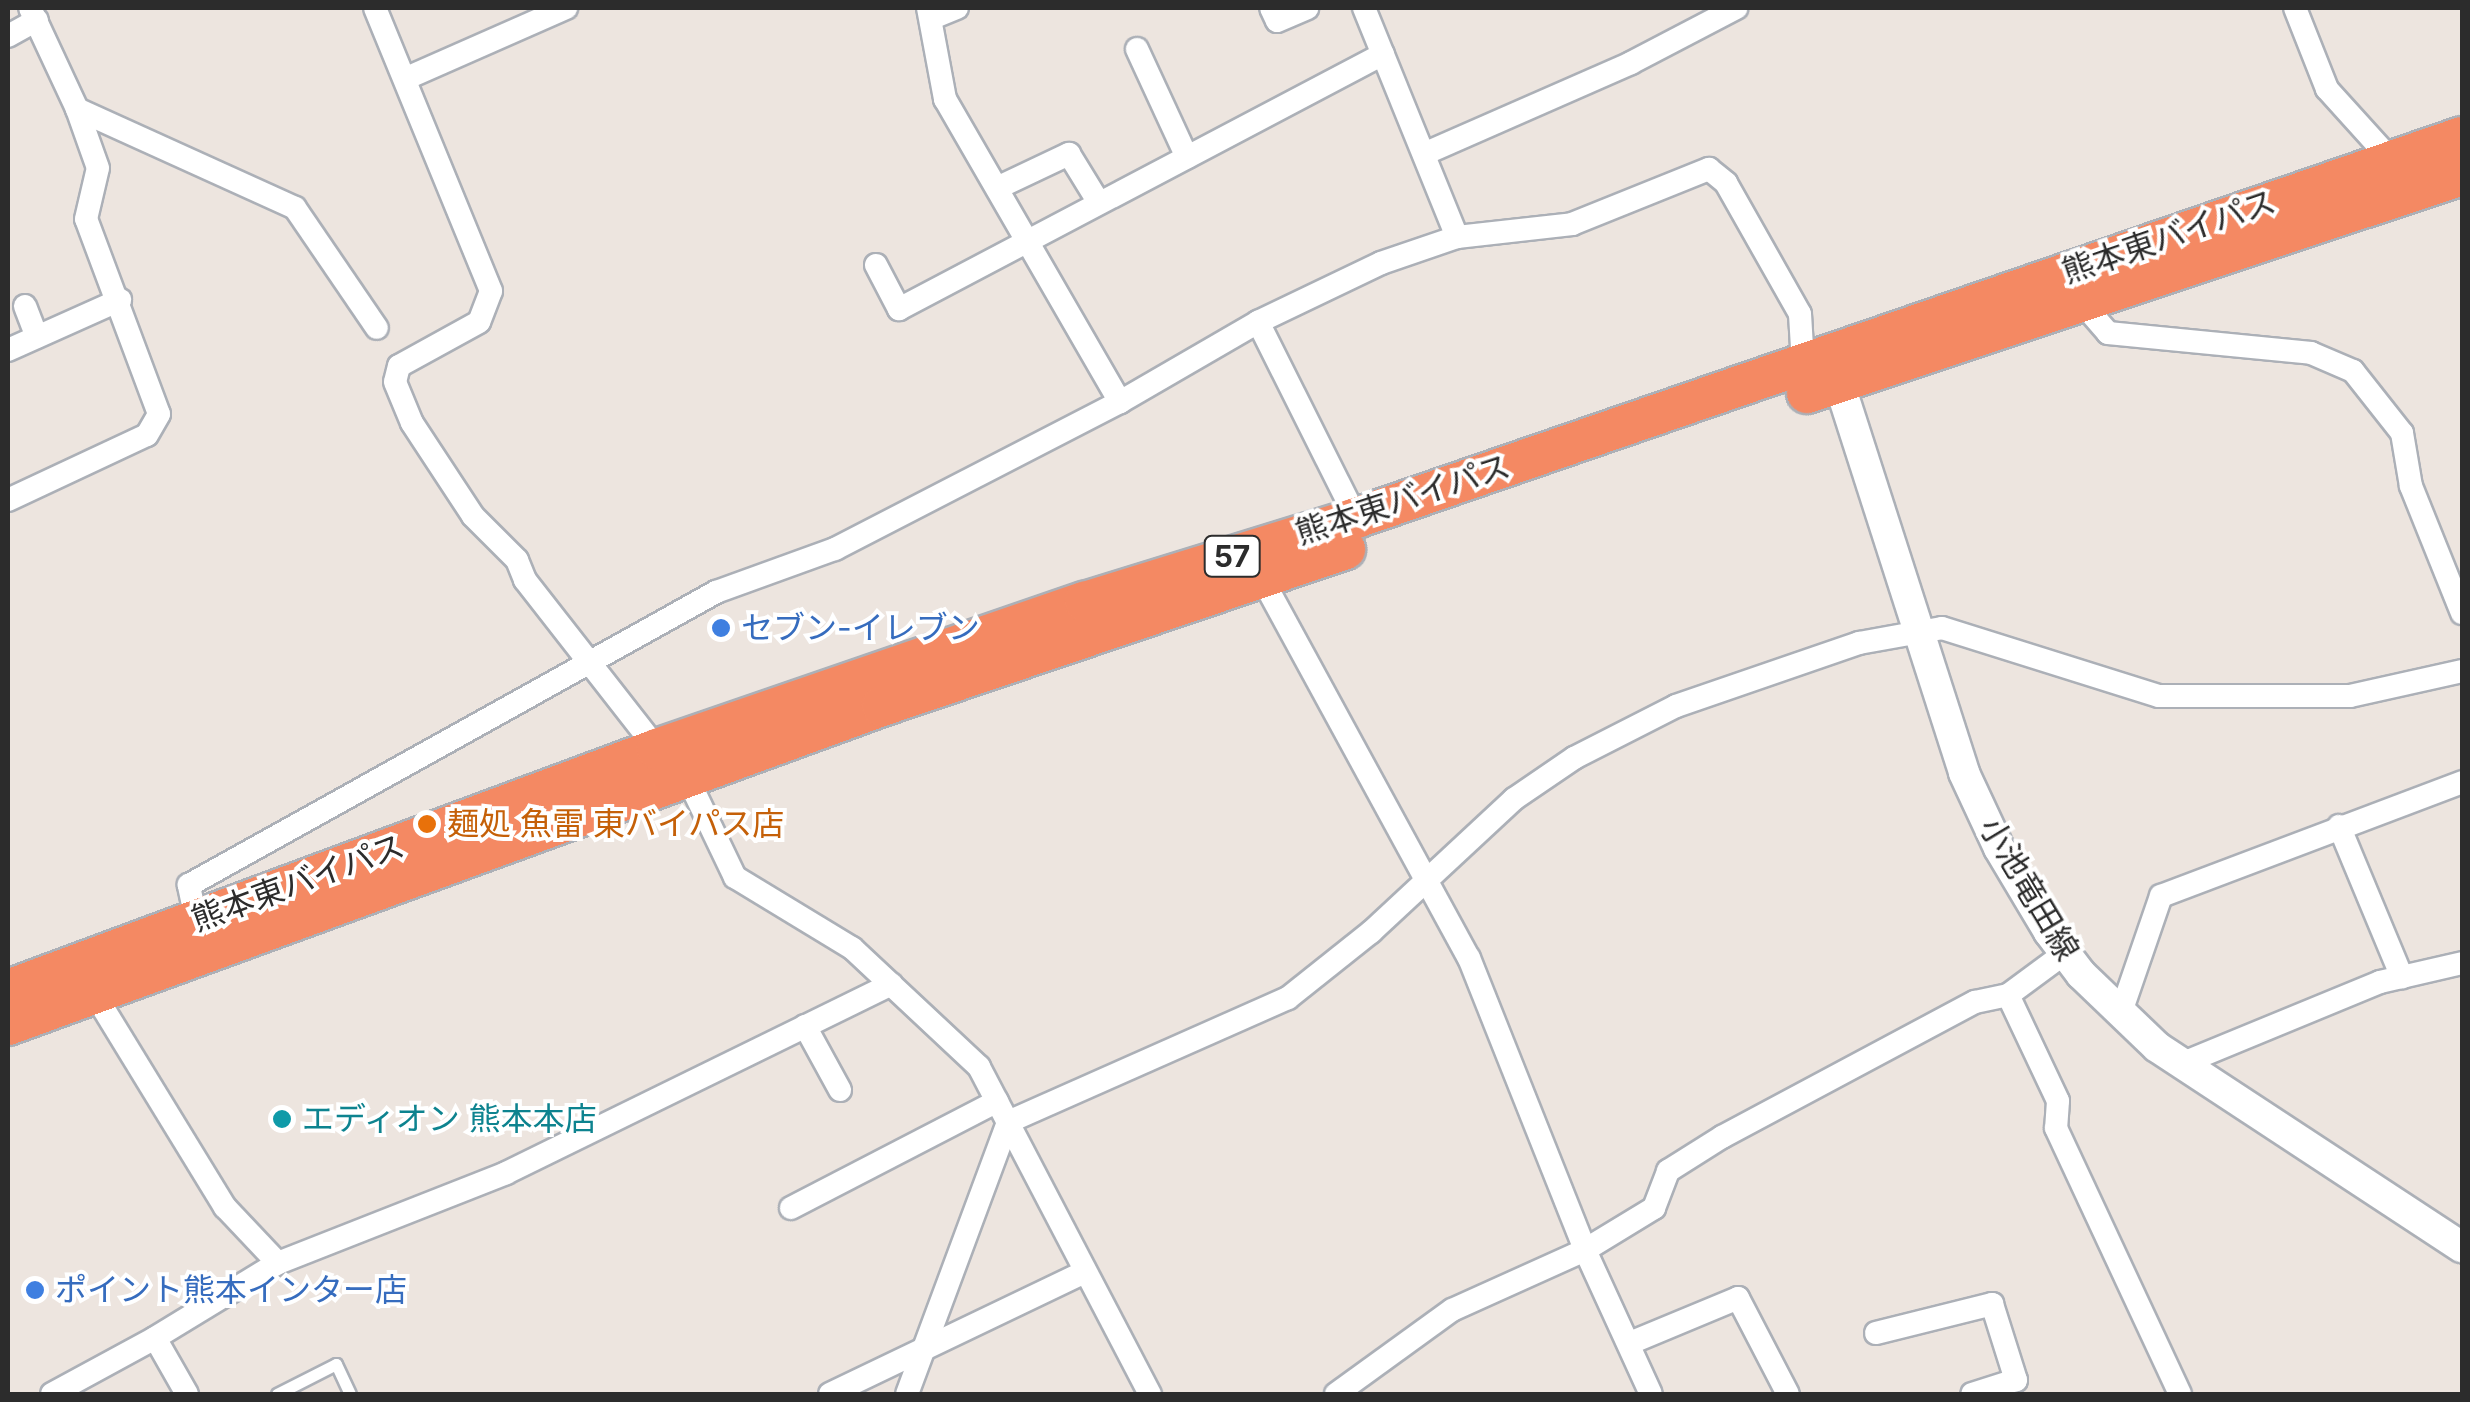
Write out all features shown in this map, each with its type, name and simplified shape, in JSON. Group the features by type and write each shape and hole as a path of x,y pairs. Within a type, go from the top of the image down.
{"highway":[{"name":"熊本東バイパス","path":"8,1025 687,777 1261,577 2462,137"},
{"name":"熊本東バイパス","path":"8,990 656,749 1085,602 1824,368 2083,304 2462,175"}],"main road":[{"name":"小池竜田線","path":"1824,368 1964,773 1998,848 2066,953 2120,1015 2181,1064 2462,1247"}],"street":[{"path":"375,8 407,78 491,300 479,322 399,366 400,399 473,516 517,560 589,664 656,749 687,777 735,877 831,934 968,1055 1003,1112 1082,1273 1150,1394"},
{"path":"407,78 566,8"},
{"path":"957,8 930,12 937,78 1120,402"},
{"path":"1271,8 1276,21 1307,8"},
{"path":"1364,8 1457,238"},
{"path":"1424,154 1632,63 1736,8"},
{"path":"2296,8 2327,89 2392,161"},
{"path":"8,36 34,14 77,109 98,168 86,216 159,406 152,429 8,500"},
{"path":"1137,49 1186,157"},
{"path":"876,265 898,309 1383,54"},
{"path":"77,109 295,208 377,328"},
{"path":"997,188 1070,154 1099,203"},
{"path":"196,918 189,885 727,586 835,549 1120,402 1258,322 1382,263 1457,238 1572,224 1709,169 1726,183 1800,314 1824,368"},
{"path":"8,350 120,300"},
{"path":"2083,304 2108,333 2311,353 2353,371 2406,442 2411,486 2462,613"},
{"path":"25,306 37,336"},
{"path":"1258,322 1356,518"},
{"path":"1261,577 1319,673 1424,883 1469,958 1586,1250 1651,1394"},
{"path":"791,1208 1003,1112 1288,998 1424,883 1514,799 1605,740 1676,706 1917,630 1972,636 2128,689 2176,697 2363,695 2462,671"},
{"path":"2120,1015 2161,896 2462,782"},
{"path":"2339,826 2402,977"},
{"path":"1336,1394 1452,1310 1586,1250 1654,1208 1668,1172 1722,1137 1975,1002 2008,996 2066,953"},
{"path":"2181,1064 2402,977 2462,963"},
{"path":"52,1394 155,1338 278,1262 506,1174 891,984"},
{"path":"95,995 224,1207 278,1262"},
{"path":"2008,996 2058,1101 2056,1128 2180,1394"},
{"path":"805,1026 840,1090"},
{"path":"907,1394 1003,1112"},
{"path":"830,1394 1082,1273"},
{"path":"1630,1343 1738,1298 1788,1394"},
{"path":"1876,1333 1992,1304 2016,1380 1972,1394"},
{"path":"155,1338 186,1394"}],"lane":[{"path":"278,1394 336,1364 350,1394"}],"place":[{"name":"セブン-イレブン","path":"721,628"},
{"name":"麺処 魚雷 東バイパス店","path":"427,824"},
{"name":"エディオン 熊本本店","path":"282,1119"},
{"name":"ポイント熊本インター店","path":"35,1290"}]}
